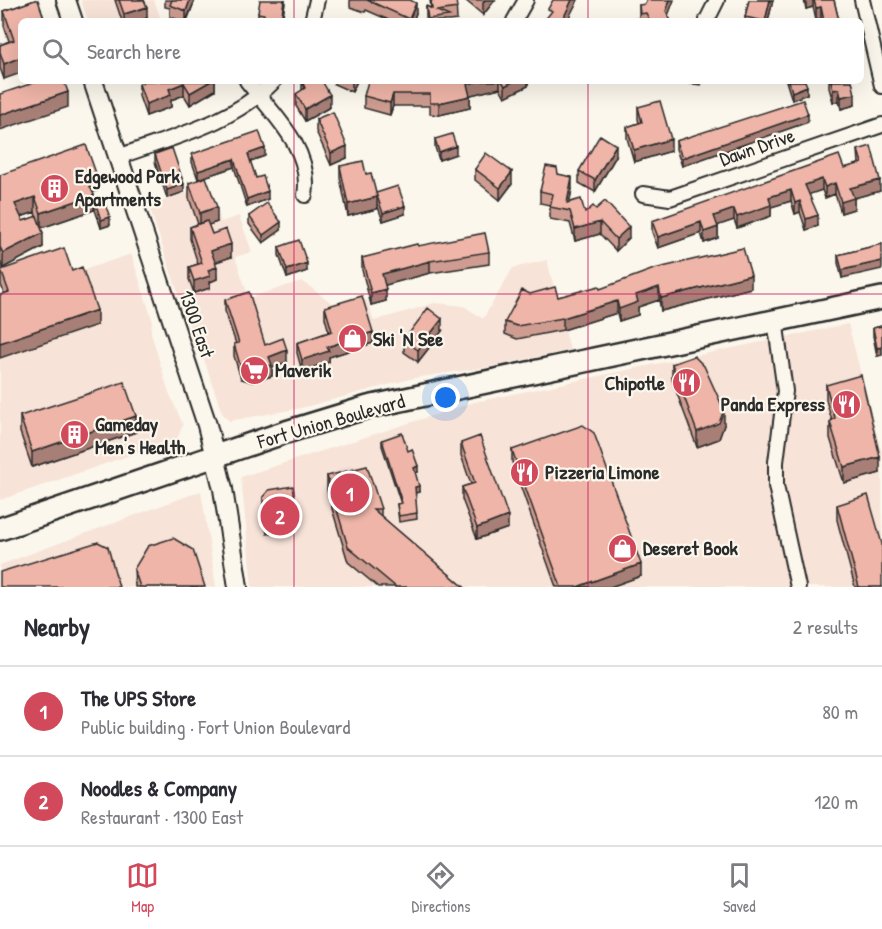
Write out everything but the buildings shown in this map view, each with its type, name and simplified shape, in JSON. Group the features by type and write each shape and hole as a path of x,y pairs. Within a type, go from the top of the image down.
{"main road":[{"path":"66,0 72,18"},
{"name":"1300 East","path":"94,84 207,425 215,456 238,587"},
{"name":"Fort Union Boulevard","path":"0,529 368,407 882,298"}],"street":[{"path":"313,18 317,0"},
{"path":"515,18 526,0"},
{"path":"708,18 717,0"},
{"path":"862,0 882,86"},
{"path":"250,84 287,133 305,166 308,180 305,195"},
{"path":"117,157 220,120 259,95 271,84"},
{"name":"Dawn Drive","path":"643,194 670,198 882,125"},
{"path":"775,320 786,391 776,462 776,486 781,520 798,587"}],"shaded area":[{"path":"81,0 154,0 160,18 87,18"},
{"path":"209,185 221,222 239,216 252,252 235,257 249,298 302,281 340,309 367,300 374,321 435,303 464,306 483,319 513,268 547,260 570,350 488,367 414,378 301,408 229,421 222,413 204,359 185,314 149,206"},
{"path":"131,254 152,319 151,333 168,390 183,425 177,439 0,500 0,299"},
{"path":"848,324 882,454 882,587 252,587 241,477 475,402"},
{"path":"201,491 216,587 0,587 0,565"}],"place":[{"name":"Edgewood Park Apartments","path":"54,188"},
{"name":"Ski 'N See","path":"352,339"},
{"name":"Maverik","path":"254,370"},
{"name":"Chipotle","path":"686,383"},
{"name":"Panda Express","path":"846,404"},
{"name":"Gameday Men's Health","path":"74,435"},
{"name":"Pizzeria Limone","path":"524,472"},
{"name":"The UPS Store","path":"350,493"},
{"name":"Noodles & Company","path":"280,516"},
{"name":"Deseret Book","path":"622,548"}]}
